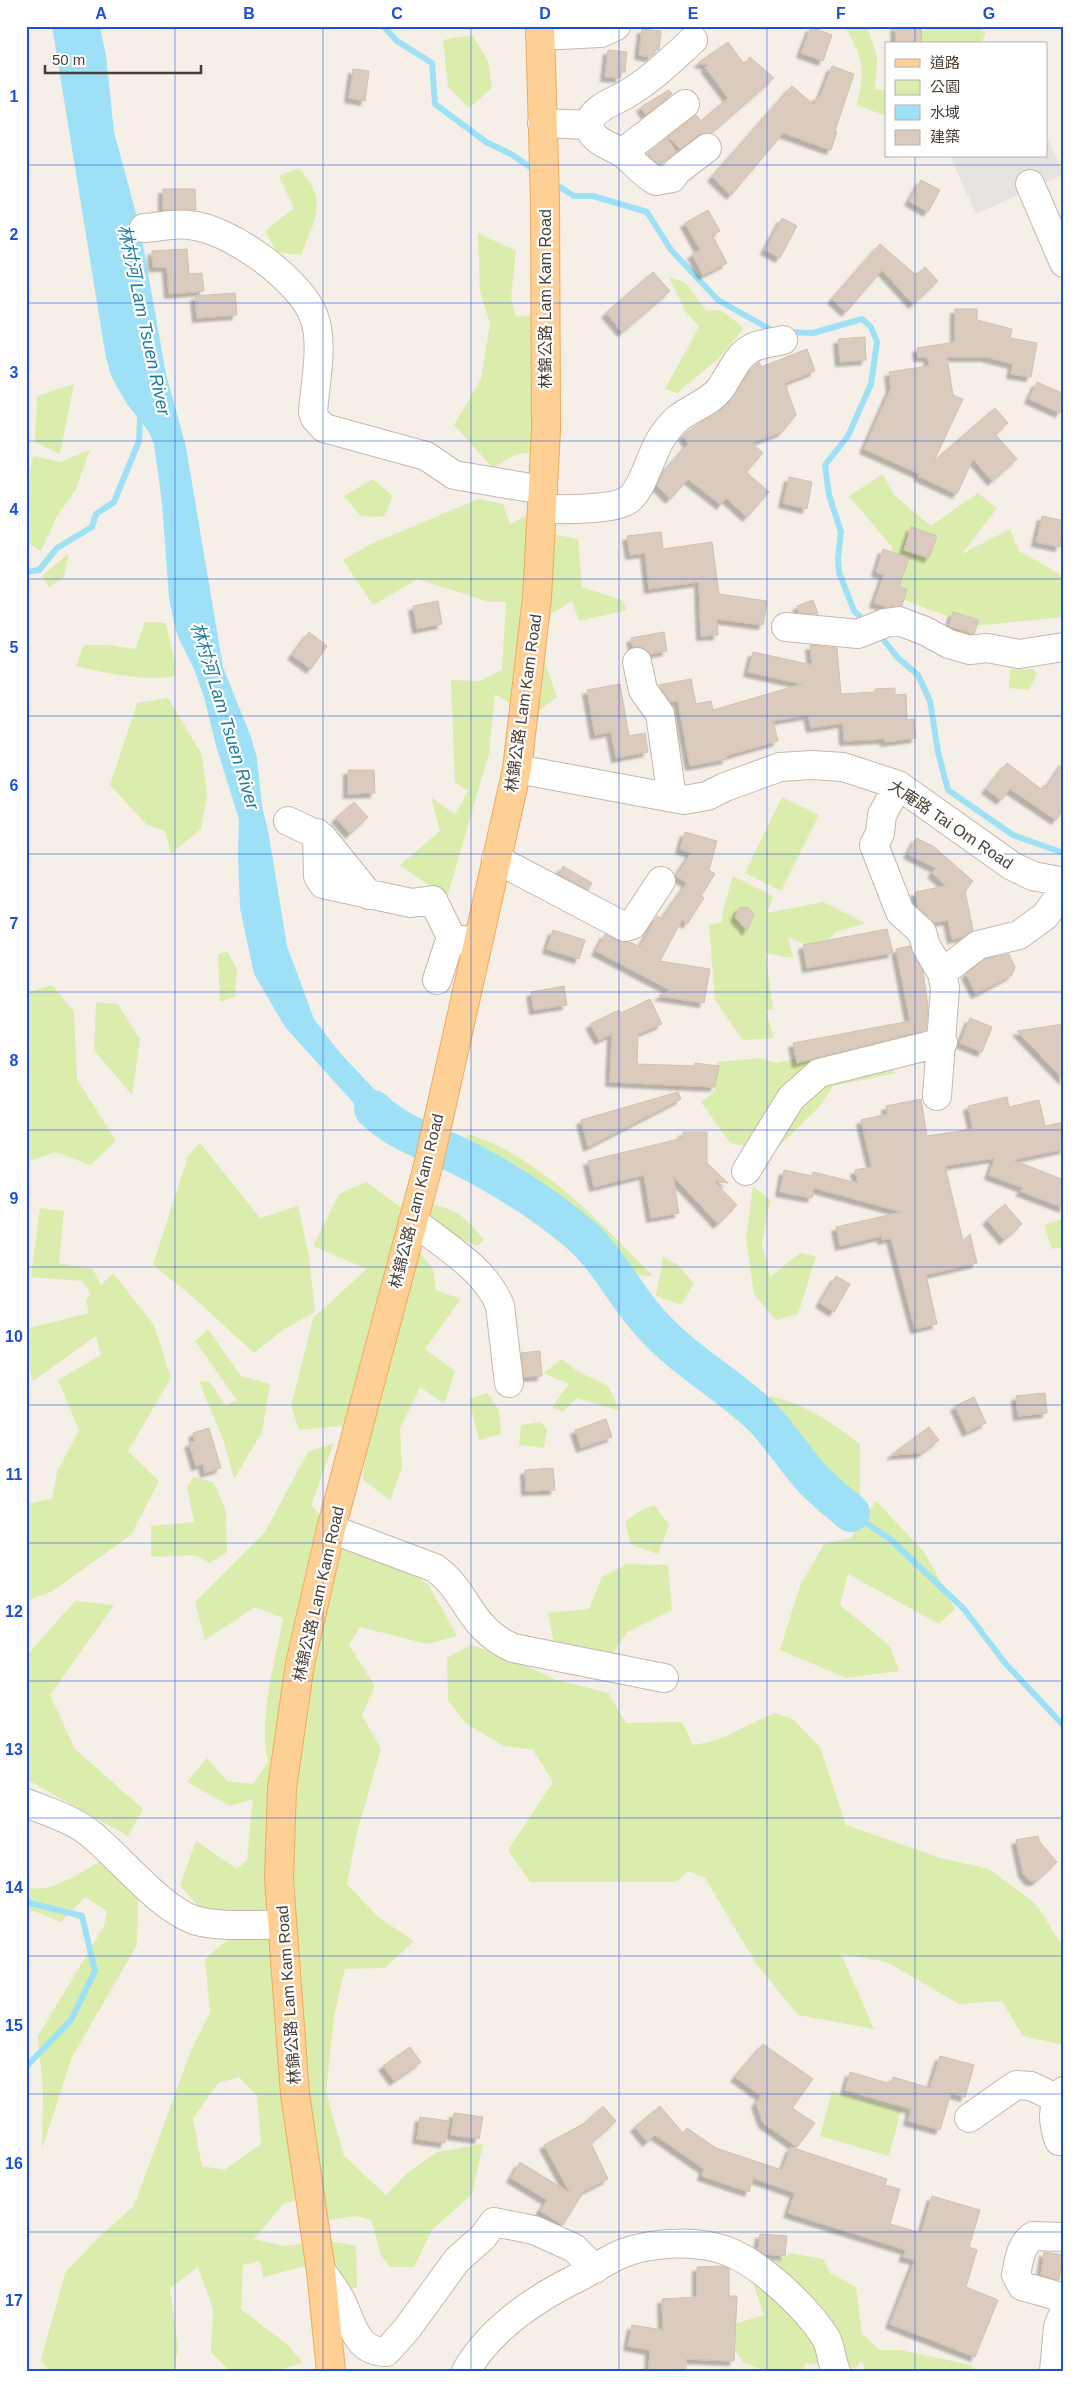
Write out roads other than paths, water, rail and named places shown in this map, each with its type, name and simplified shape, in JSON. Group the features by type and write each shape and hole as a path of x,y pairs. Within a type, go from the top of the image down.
{"main road":[{"name":"林錦公路 Lam Kam Road","path":"331,2371 321,2271 295,2094 279,1879 282,1788 300,1664 332,1529 428,1166 517,769 537,598 546,430 545,201 540,31"}],"street":[{"path":"540,31 600,33 616,26"},
{"path":"693,40 633,91 597,111 591,118 589,125 592,132 602,143 622,153 656,182 672,178 707,148"},
{"path":"622,153 685,104"},
{"path":"542,135 589,125"},
{"path":"1030,184 1064,263"},
{"path":"144,228 172,225 190,225 207,228 251,250 286,280 303,299 314,317 318,343 313,412 315,418 324,428 426,456 454,474 542,499 562,510 606,506 630,499 641,484 662,437 679,417 702,405 720,389 732,367 749,350 765,343 783,340"},
{"path":"786,627 858,634 884,623 900,621 925,631 948,644 970,650 987,648 1019,654 1064,647"},
{"path":"637,662 643,690 660,714 672,798"},
{"name":"大庵路 Tai Om Road","path":"517,769 684,800 707,796 725,787 780,767 812,765 843,767 898,785 1012,866 1033,876 1064,882"},
{"path":"898,785 882,815 880,833 874,846 900,912 922,932 926,946 942,973 945,988 943,1042 937,1096"},
{"path":"288,821 317,833 326,841 369,895 411,903 433,900 451,937 437,980"},
{"path":"496,859 624,927 632,925 660,881"},
{"path":"942,973 978,945 1019,934 1045,916 1064,890"},
{"path":"451,937 477,944"},
{"path":"746,1171 790,1098 818,1073 943,1042"},
{"path":"413,1221 479,1274 496,1294 500,1306 509,1383"},
{"path":"332,1529 436,1568 446,1578 483,1629 496,1640 513,1648 664,1678"},
{"path":"26,1804 69,1821 91,1834 166,1902 185,1915 208,1923 282,1926"},
{"path":"969,2118 1016,2085 1031,2086 1061,2095 1054,2106 1054,2124 1059,2141 1064,2141"},
{"path":"321,2271 339,2297 359,2340 367,2348 375,2361 406,2330 457,2260 483,2237 494,2222 534,2230 574,2248 595,2269"},
{"path":"1064,2237 1033,2236 1022,2247 1016,2275 1022,2286 1064,2298"},
{"path":"466,2371 482,2348 532,2303 625,2253 661,2244 696,2245 727,2251 786,2289 827,2339 836,2371"},
{"path":"1054,2371 1058,2327 1064,2312"}],"water":[{"path":"52,26 100,27 106,55 114,132 140,228 166,374 186,447 223,667 251,737 257,758 262,806 268,830 287,946 314,1019 340,1053 409,1126 416,1138 408,1148 393,1144 285,1027 254,974 240,908 239,819 216,746 204,697 194,669 178,637 174,623 169,598 162,503 154,444 149,432 127,404 112,378 106,358"}],"waterway":[{"path":"383,26 397,41 432,63 435,104 486,142 511,154 536,171"},
{"path":"552,182 574,196 593,196 647,212 671,250 718,300 775,332"},
{"path":"787,332 813,333 862,319 871,327 877,342 871,384 848,436 825,465 829,495 841,532 838,558 839,572 854,611 867,623"},
{"path":"26,572 39,570 57,548 92,527 96,514 114,502 139,441 140,418 143,412"},
{"path":"878,633 898,658 918,675 930,701 938,752 948,790 1013,835 1064,853"},
{"name":"林村河 Lam Tsuen River","path":"373,1109 394,1126 465,1159 508,1183 576,1231 598,1253 654,1327 679,1351 759,1414 814,1480 851,1513"},
{"path":"851,1513 890,1539 964,1609 1005,1663 1064,1726"},
{"path":"26,1902 82,1916 95,1971 71,2020 26,2067"}]}
